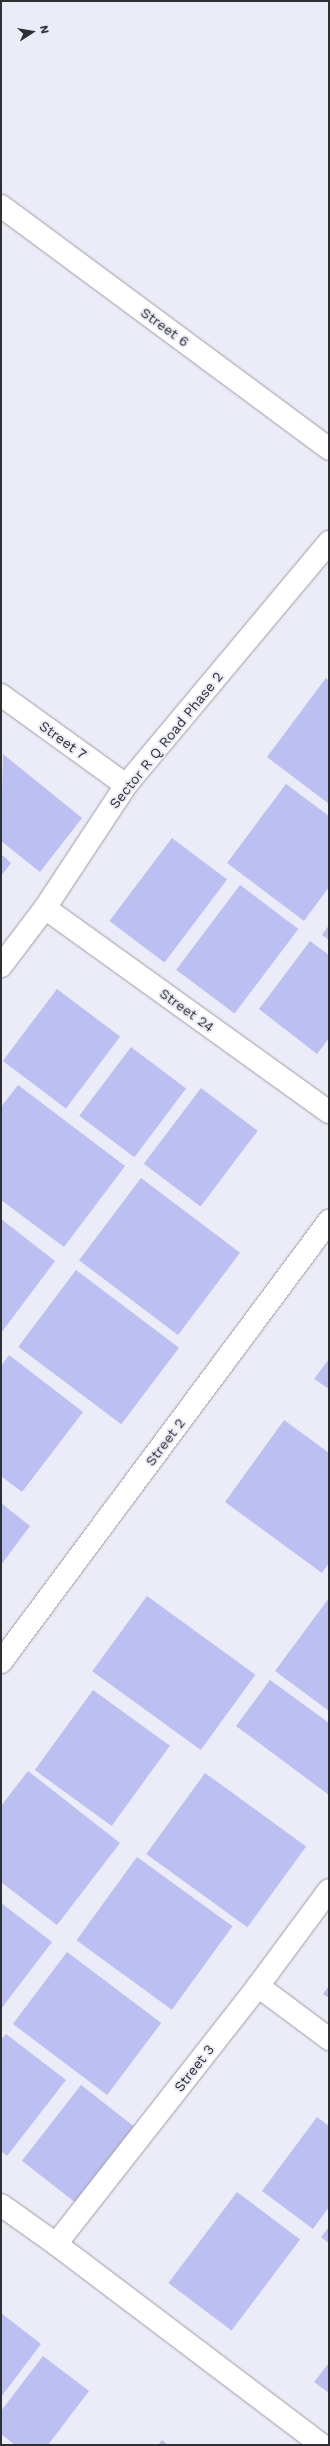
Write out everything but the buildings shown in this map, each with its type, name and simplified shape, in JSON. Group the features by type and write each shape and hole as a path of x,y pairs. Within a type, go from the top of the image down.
{"street":[{"name":"Street 6","path":"1,206 329,449"},
{"name":"Sector R Q Road Phase 2","path":"1,966 44,908 126,785 329,542"},
{"name":"Street 7","path":"1,695 126,785"},
{"name":"Street 24","path":"44,908 329,1112"},
{"name":"Street 2","path":"1,1662 329,1221"},
{"name":"Street 3","path":"56,2244 258,1986 329,1890"},
{"path":"258,1986 329,2038"},
{"path":"1,2205 56,2244 322,2445"}]}
